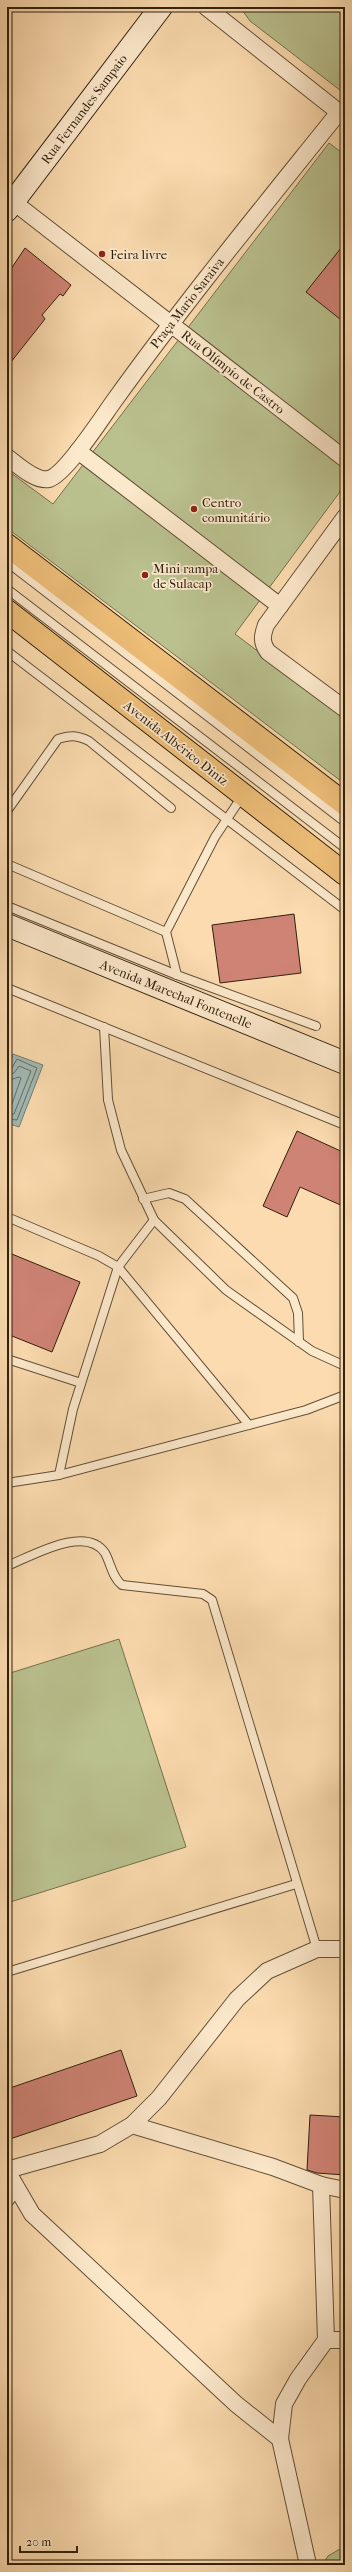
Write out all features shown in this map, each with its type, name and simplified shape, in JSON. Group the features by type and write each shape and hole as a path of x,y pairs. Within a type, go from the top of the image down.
{"main road":[{"name":"Rua Fernandes Sampaio","path":"9,203 161,7"},
{"path":"7,545 345,804"},
{"name":"Avenida Albérico Diniz","path":"7,611 345,874"},
{"name":"Avenida Marechal Fontenelle","path":"7,925 345,1063"}],"street":[{"path":"206,7 342,115"},
{"name":"Praça Mario Saraiva","path":"7,457 30,474 41,479 49,479 58,473 78,451 170,324 342,115"},
{"name":"Rua Olímpio de Castro","path":"9,203 170,324 345,459"},
{"path":"78,451 280,606"},
{"path":"345,517 266,625 262,637 263,645 268,652 345,709"},
{"path":"280,2438 236,2404 32,2214 7,2171 100,2144 132,2125 159,2098 237,1999 267,1971 317,1949 345,1949"},
{"path":"132,2125 273,2167 321,2185 345,2190"},
{"path":"307,2560 280,2438 284,2404 298,2379 326,2340 321,2185"},
{"path":"326,2340 345,2340"}],"lane":[{"path":"7,562 345,822"},
{"path":"7,589 345,848"},
{"path":"7,651 345,910"},
{"path":"7,811 58,739 68,735 79,736 89,741 171,808"},
{"path":"177,975 166,932 215,837 244,795"},
{"path":"7,864 166,932"},
{"path":"7,906 177,975 316,1026"},
{"path":"7,988 345,1125"},
{"path":"104,1027 108,1100 121,1150 154,1220 226,1290 299,1342 345,1366"},
{"path":"143,1199 169,1193 185,1199 293,1298 298,1313 299,1342"},
{"path":"7,1217 99,1256 118,1267 249,1425"},
{"path":"59,1475 73,1409 118,1267 154,1220"},
{"path":"7,1359 81,1383"},
{"path":"7,1483 59,1475 306,1410 345,1395"},
{"path":"7,1566 74,1540 86,1540 97,1545 105,1554 116,1581 122,1585 203,1594 212,1600 296,1884 317,1949"},
{"path":"7,1972 296,1884"},
{"path":"7,2204 18,2191"}],"green space":[{"path":"240,7 345,7 345,94 250,21"},
{"path":"329,143 345,155 345,485 235,634 345,717 345,784 7,528 7,470 53,504"},
{"path":"119,1639 186,1847 7,1903 7,1674"},
{"path":"345,2546 345,2565 322,2565 328,2556"}],"water":[{"path":"13,1054 43,1065 19,1127 7,1123 7,1070"}],"building":[{"path":"345,243 345,323 306,292"},
{"path":"25,248 71,285 63,296 60,294 42,315 45,319 7,367 7,275"},
{"path":"294,914 301,973 220,983 212,925"},
{"path":"297,1131 345,1153 345,1207 300,1187 287,1217 263,1206"},
{"path":"7,1252 80,1282 52,1352 7,1334"},
{"path":"121,2050 137,2096 7,2140 7,2089"},
{"path":"310,2115 345,2117 345,2175 317,2173 307,2170"}],"place":[{"name":"Feira livre","path":"102,254"},
{"name":"Centro comunitário","path":"194,509"},
{"name":"Mini rampa de Sulacap","path":"145,575"}]}
